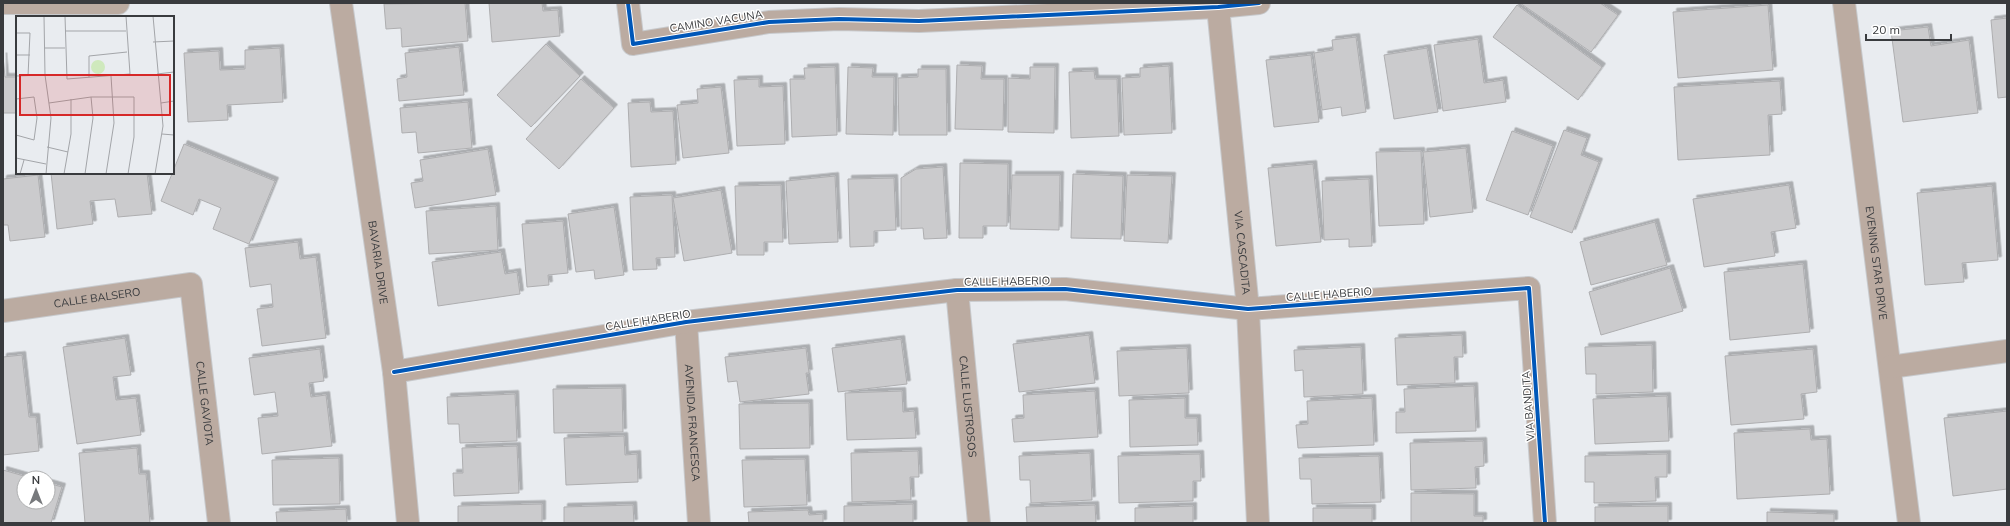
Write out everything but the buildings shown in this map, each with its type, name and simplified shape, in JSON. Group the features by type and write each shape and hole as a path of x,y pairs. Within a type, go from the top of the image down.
{"street":[{"path":"3,3 111,3"},
{"name":"BAVARIA DRIVE","path":"341,3 394,372 408,523"},
{"name":"CAMINO VACUNA","path":"628,3 633,44 768,22 839,19 919,12 1218,7 1259,3"},
{"name":"EVENING STAR DRIVE","path":"1844,3 1909,523"},
{"name":"VIA CASCADITA","path":"1218,7 1248,309 1258,523"},
{"name":"CALLE BALSERO","path":"3,311 191,284"},
{"name":"CALLE GAVIOTA","path":"191,284 219,523"},
{"name":"CALLE HABERIO","path":"394,372 686,322 956,290 1066,289 1248,309 1529,288"},
{"name":"VIA BANDITA","path":"1529,288 1545,523"},
{"name":"CALLE LUSTROSOS","path":"956,290 979,523"},
{"name":"AVENIDA FRANCESCA","path":"686,322 699,523"},
{"path":"1890,367 2007,352"}],"cycle path":[{"path":"628,3 633,44 769,22 839,19 919,21 1218,7 1259,3"},
{"path":"394,372 686,322 957,290 1065,289 1248,309 1529,288 1545,523"}]}
